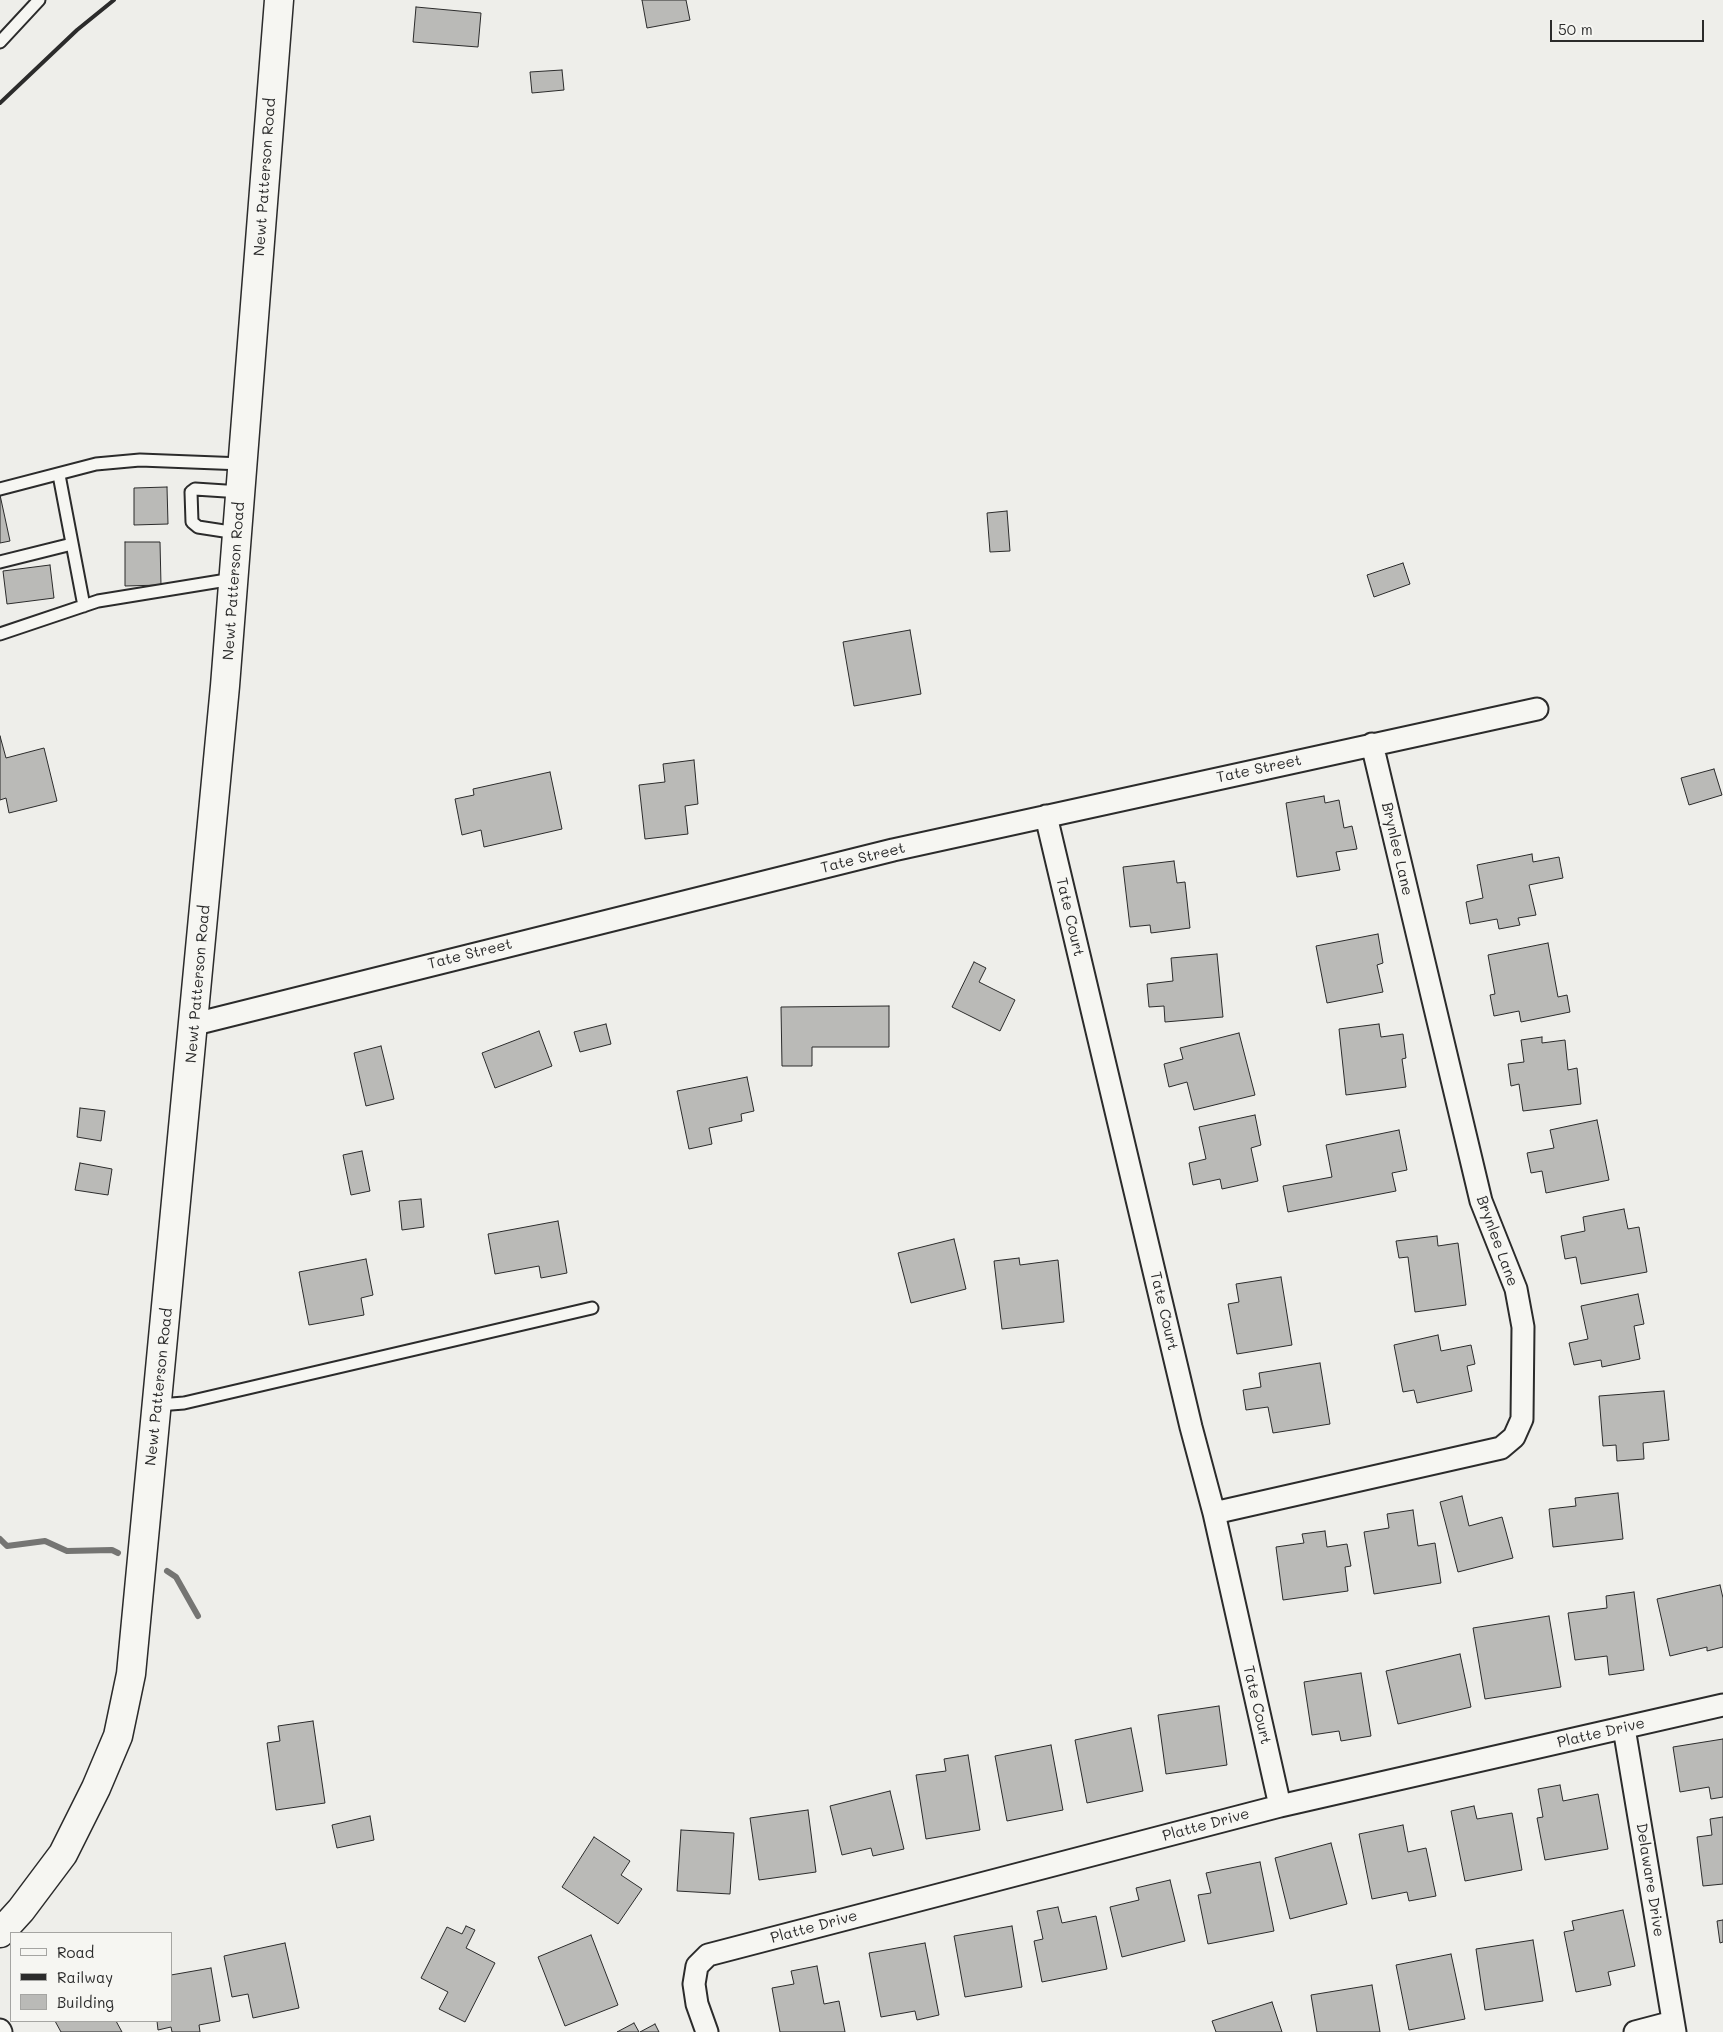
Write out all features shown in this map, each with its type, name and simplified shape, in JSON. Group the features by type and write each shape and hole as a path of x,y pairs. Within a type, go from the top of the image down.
{"street":[{"name":"Newt Patterson Road","path":"0,1933 21,1910 63,1854 96,1788 118,1736 131,1674 195,1024 238,533 279,0"},
{"name":"Tate Street","path":"195,1024 893,850 1536,709"},
{"name":"Brynlee Lane","path":"1214,1513 1501,1448 1514,1437 1522,1419 1523,1326 1516,1289 1481,1201 1372,744"},
{"name":"Tate Court","path":"1046,816 1191,1427 1214,1513 1280,1806"},
{"name":"Platte Drive","path":"707,2032 697,2004 694,1984 697,1966 708,1955 1280,1806 1723,1705"},
{"name":"Delaware Drive","path":"1624,1728 1674,2027"},
{"path":"1635,2032 1674,2027"}],"lane":[{"path":"0,42 39,0"},
{"path":"0,489 96,464 140,460 243,464"},
{"path":"59,474 84,606"},
{"path":"238,533 198,527 192,522 191,492 194,489 240,492"},
{"path":"0,562 72,544"},
{"path":"0,634 98,601 234,579"},
{"path":"158,1405 184,1403 592,1308"}],"building":[{"path":"642,0 686,0 690,20 647,28"},
{"path":"416,7 481,13 478,47 413,42"},
{"path":"562,70 564,90 532,93 530,72"},
{"path":"167,487 168,524 134,525 134,488"},
{"path":"0,495 10,541 0,543"},
{"path":"1007,511 1010,551 990,552 987,513"},
{"path":"125,542 160,542 161,585 125,586"},
{"path":"1403,563 1410,584 1374,597 1367,575"},
{"path":"50,565 54,598 7,604 3,571"},
{"path":"910,630 921,694 854,706 843,642"},
{"path":"0,736 6,758 44,748 57,801 9,813 6,798 0,800"},
{"path":"694,760 698,804 685,806 688,834 645,839 639,785 665,782 663,764"},
{"path":"1714,769 1722,795 1689,805 1681,778"},
{"path":"550,772 562,829 484,847 481,830 462,835 455,799 474,795 473,789"},
{"path":"1324,796 1325,803 1339,800 1344,828 1352,826 1357,849 1336,852 1340,870 1297,877 1286,803"},
{"path":"1532,854 1533,862 1559,857 1563,878 1529,885 1536,915 1518,918 1520,925 1499,929 1497,919 1470,924 1466,902 1483,898 1477,865"},
{"path":"1174,861 1177,883 1185,882 1190,928 1151,933 1150,925 1130,927 1123,867"},
{"path":"1378,934 1383,963 1377,965 1383,992 1327,1003 1316,946"},
{"path":"1548,943 1558,997 1567,995 1570,1012 1521,1022 1519,1011 1494,1016 1490,995 1495,994 1488,955"},
{"path":"1217,954 1223,1017 1165,1022 1164,1006 1149,1007 1147,984 1173,981 1171,958"},
{"path":"974,962 986,968 979,982 1015,1000 1000,1031 952,1007"},
{"path":"889,1006 889,1047 812,1047 812,1066 782,1066 781,1007"},
{"path":"606,1024 611,1044 580,1052 574,1032"},
{"path":"1379,1024 1381,1037 1403,1034 1406,1058 1402,1059 1406,1087 1346,1095 1339,1029"},
{"path":"539,1031 552,1066 495,1088 482,1053"},
{"path":"1239,1033 1255,1095 1194,1110 1187,1082 1169,1087 1164,1064 1183,1059 1180,1048"},
{"path":"1542,1037 1542,1043 1565,1040 1568,1070 1577,1068 1581,1104 1523,1111 1519,1084 1511,1086 1508,1064 1524,1062 1521,1040"},
{"path":"381,1046 394,1099 366,1106 354,1053"},
{"path":"747,1077 754,1111 741,1114 742,1121 709,1128 712,1144 689,1149 677,1091"},
{"path":"80,1108 105,1111 101,1141 77,1137"},
{"path":"1255,1115 1261,1145 1251,1148 1258,1181 1222,1189 1220,1179 1193,1185 1189,1163 1206,1159 1199,1127"},
{"path":"1597,1120 1609,1180 1546,1193 1542,1171 1531,1173 1527,1153 1554,1148 1550,1130"},
{"path":"1399,1130 1407,1170 1392,1173 1396,1191 1288,1212 1283,1186 1332,1177 1326,1145"},
{"path":"362,1151 370,1191 351,1195 343,1155"},
{"path":"80,1163 112,1169 108,1195 75,1190"},
{"path":"421,1199 424,1227 402,1230 399,1201"},
{"path":"1624,1209 1628,1229 1639,1227 1647,1272 1581,1284 1576,1257 1565,1259 1561,1236 1585,1231 1583,1217"},
{"path":"558,1221 567,1273 541,1278 539,1266 495,1274 488,1234"},
{"path":"1437,1236 1438,1246 1458,1243 1466,1305 1415,1312 1408,1257 1399,1258 1396,1241"},
{"path":"954,1239 966,1289 911,1303 898,1253"},
{"path":"1019,1258 1020,1265 1058,1260 1064,1322 1002,1329 994,1261"},
{"path":"366,1259 373,1295 361,1298 364,1315 309,1325 299,1272"},
{"path":"1281,1277 1292,1345 1237,1354 1228,1304 1239,1302 1236,1284"},
{"path":"1638,1294 1644,1324 1634,1326 1640,1359 1602,1367 1601,1360 1574,1365 1569,1343 1588,1339 1581,1306"},
{"path":"1438,1335 1441,1351 1471,1345 1475,1364 1467,1366 1472,1391 1417,1403 1414,1390 1403,1392 1394,1345"},
{"path":"1320,1363 1330,1424 1273,1433 1268,1407 1246,1410 1243,1390 1261,1387 1259,1373"},
{"path":"1664,1391 1669,1440 1643,1443 1644,1459 1617,1461 1616,1445 1603,1446 1599,1396"},
{"path":"1618,1493 1623,1539 1553,1547 1549,1509 1576,1506 1575,1498"},
{"path":"1462,1496 1469,1526 1502,1517 1513,1558 1458,1572 1440,1502"},
{"path":"1413,1510 1418,1546 1435,1543 1441,1583 1374,1594 1364,1532 1389,1528 1387,1514"},
{"path":"1325,1531 1327,1547 1347,1544 1351,1566 1345,1567 1348,1591 1283,1600 1276,1547 1304,1543 1302,1534"},
{"path":"1720,1585 1723,1598 1723,1647 1707,1651 1707,1647 1670,1656 1657,1599"},
{"path":"1634,1592 1644,1670 1609,1675 1607,1656 1575,1660 1568,1613 1607,1608 1606,1596"},
{"path":"1549,1616 1561,1687 1485,1699 1473,1628"},
{"path":"1460,1654 1471,1707 1398,1724 1386,1671"},
{"path":"1361,1673 1371,1736 1341,1741 1339,1731 1312,1735 1304,1682"},
{"path":"1219,1706 1227,1765 1166,1774 1158,1715"},
{"path":"313,1721 325,1803 276,1810 267,1743 280,1741 278,1726"},
{"path":"1131,1728 1143,1791 1087,1803 1075,1740"},
{"path":"1723,1739 1723,1797 1711,1799 1709,1787 1680,1792 1673,1747"},
{"path":"1051,1745 1063,1810 1007,1821 995,1756"},
{"path":"968,1755 980,1830 926,1839 916,1775 946,1771 944,1759"},
{"path":"1560,1785 1563,1801 1598,1794 1608,1849 1545,1860 1537,1818 1543,1817 1538,1789"},
{"path":"890,1791 904,1849 873,1856 871,1848 842,1855 830,1806"},
{"path":"1474,1806 1477,1819 1512,1813 1522,1870 1465,1881 1451,1811"},
{"path":"808,1810 816,1872 759,1880 750,1818"},
{"path":"370,1816 374,1840 337,1848 332,1825"},
{"path":"1723,1817 1723,1884 1703,1886 1697,1837 1712,1835 1710,1819"},
{"path":"1403,1825 1408,1852 1426,1848 1436,1896 1409,1901 1407,1892 1372,1899 1359,1834"},
{"path":"681,1830 734,1833 730,1894 677,1891"},
{"path":"594,1837 630,1861 621,1875 642,1889 618,1924 562,1887"},
{"path":"1331,1843 1347,1904 1290,1919 1275,1858"},
{"path":"1260,1862 1274,1931 1208,1944 1198,1895 1211,1893 1206,1873"},
{"path":"1170,1880 1185,1941 1122,1957 1110,1907 1139,1900 1136,1888"},
{"path":"1058,1907 1062,1923 1096,1916 1107,1969 1042,1982 1034,1941 1043,1939 1037,1911"},
{"path":"1623,1910 1635,1966 1608,1972 1611,1985 1576,1992 1564,1932 1574,1930 1572,1921"},
{"path":"1723,1920 1723,1942 1720,1943 1717,1921"},
{"path":"466,1926 475,1930 466,1948 495,1963 465,2022 439,2009 448,1992 421,1978 447,1927 462,1934"},
{"path":"1012,1926 1022,1987 965,1997 954,1936"},
{"path":"591,1935 618,2005 565,2026 538,1957"},
{"path":"1533,1940 1543,2001 1485,2010 1476,1949"},
{"path":"285,1943 299,2008 253,2018 248,1994 232,1997 224,1956"},
{"path":"925,1943 939,2015 917,2020 915,2011 881,2017 869,1953"},
{"path":"1451,1954 1465,2019 1409,2030 1396,1965"},
{"path":"817,1966 824,2004 839,2001 845,2032 780,2032 772,1988 794,1984 791,1971"},
{"path":"211,1968 220,2021 199,2025 200,2032 172,2032 171,2027 158,2030 157,2022 172,2022 172,1975"},
{"path":"1372,1985 1380,2032 1317,2032 1311,1995"},
{"path":"1272,2002 1282,2032 1216,2032 1212,2021"},
{"path":"56,2022 117,2022 122,2032 61,2032"},
{"path":"634,2023 639,2032 617,2032"},
{"path":"655,2024 659,2032 640,2032"}],"waterway":[{"path":"0,1539 7,1546 45,1541 67,1551 112,1550 118,1553"},
{"path":"167,1571 176,1577 198,1616"}],"railway":[{"path":"0,103 77,30 114,0"}]}
